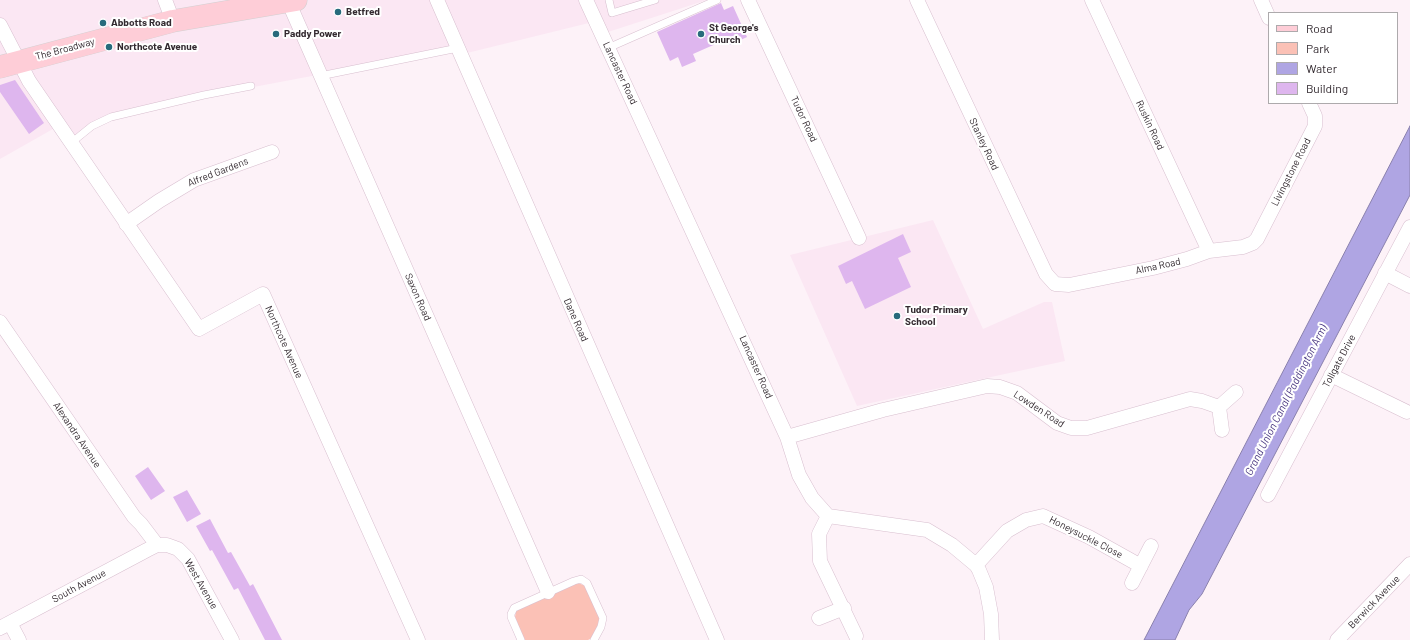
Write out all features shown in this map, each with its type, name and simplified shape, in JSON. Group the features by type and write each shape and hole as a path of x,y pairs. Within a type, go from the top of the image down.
{"main road":[{"name":"The Broadway","path":"10,64 173,21 292,1"}],"street":[{"path":"165,0 173,21"},
{"name":"Dane Road","path":"437,0 717,640"},
{"name":"Lancaster Road","path":"586,0 787,436 799,475 812,498 828,516"},
{"name":"Tudor Road","path":"748,0 859,238"},
{"name":"Stanley Road","path":"917,0 1046,274 1055,284"},
{"name":"Ruskin Road","path":"1092,0 1209,251"},
{"path":"1261,0 1268,16"},
{"name":"Saxon Road","path":"292,1 320,76 548,592"},
{"name":"Northcote Avenue","path":"0,25 10,64 29,81 198,329 263,294 418,640"},
{"name":"Livingstone Road","path":"1257,239 1315,126 1315,116 1309,104"},
{"name":"Alfred Gardens","path":"126,224 159,200 194,180 272,152"},
{"name":"Tollgate Drive","path":"1268,495 1410,226"},
{"name":"Alma Road","path":"1055,284 1069,284 1153,268 1187,259 1209,251 1243,247 1257,239"},
{"path":"1385,273 1410,286"},
{"name":"Alexandra Avenue","path":"0,322 134,517 157,545"},
{"path":"1331,375 1407,412"},
{"name":"Lowden Road","path":"787,436 883,410 987,386 1000,387 1017,393 1057,423 1078,429 1104,423 1179,400 1197,400 1219,407"},
{"path":"1222,430 1219,407 1236,392"},
{"path":"856,636 820,560 819,534 828,516 927,530 952,545 976,565 986,587 991,614 992,640"},
{"name":"Honeysuckle Close","path":"976,565 1007,530 1026,520 1043,516 1089,537 1141,566"},
{"name":"South Avenue","path":"5,625 157,545"},
{"name":"West Avenue","path":"157,545 173,546 188,559 232,640"},
{"path":"1132,583 1151,546"},
{"name":"Berwick Avenue","path":"1337,640 1410,564"},
{"path":"819,618 844,608"},
{"path":"5,625 18,640"}],"lane":[{"path":"609,0 612,13 655,0"},
{"path":"608,48 717,0"},
{"path":"320,76 458,48"},
{"path":"71,143 92,126 111,117 204,95 251,86"},
{"path":"521,640 511,617 512,611 518,605 578,579 587,583 603,618 601,627 594,640"}],"shaded area":[{"path":"0,0 707,0 608,32 597,21 459,55 455,49 190,99 100,122 73,141 60,125 0,159"},
{"name":"Tudor Primary School","path":"933,220 983,329 1044,302 1052,302 1065,361 857,406 790,255"}],"green space":[{"path":"578,583 586,586 600,620 592,638 588,640 524,640 515,617 516,611"}],"water":[{"name":"Grand Union Canal (Paddington Arm)","path":"1410,126 1410,195 1202,594 1189,610 1175,640 1144,640"}],"building":[{"name":"St George's Church","path":"721,3 724,10 733,6 747,37 730,45 727,39 693,54 696,61 682,67 678,57 670,61 657,32"},
{"path":"15,80 44,123 29,134 0,92 0,85"},
{"path":"903,234 911,252 898,258 911,287 865,309 852,281 846,284 838,266"},
{"path":"148,467 165,491 151,500 135,476"},
{"path":"187,490 201,514 187,522 173,497"},
{"path":"210,519 228,553 231,552 250,586 253,584 282,640 265,640 238,588 234,590 212,550 210,551 196,526"}],"place":[{"name":"Betfred","path":"338,12"},
{"name":"Abbotts Road","path":"103,23"},
{"name":"Paddy Power","path":"276,34"},
{"name":"St George's Church","path":"701,34"},
{"name":"Northcote Avenue","path":"109,47"},
{"name":"Tudor Primary School","path":"897,316"}]}
